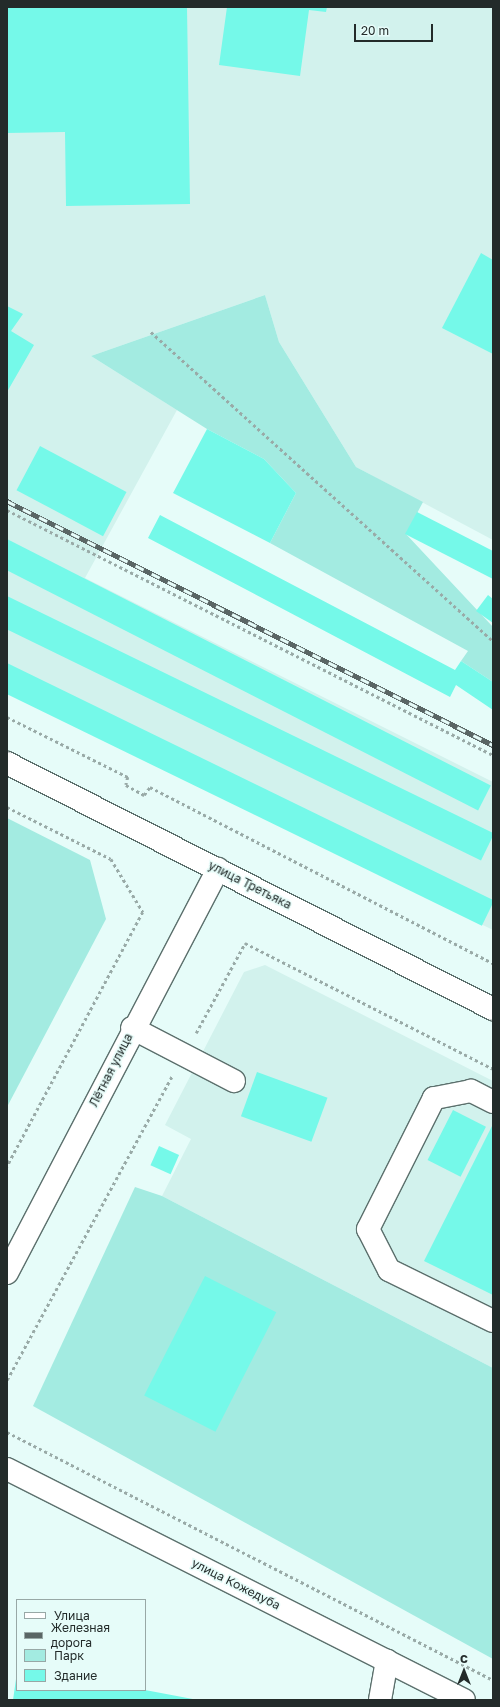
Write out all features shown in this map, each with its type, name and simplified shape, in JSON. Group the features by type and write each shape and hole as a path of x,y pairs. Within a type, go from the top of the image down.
{"street":[{"name":"улица Третьяка","path":"7,763 493,1009"},
{"name":"Лётная улица","path":"7,1273 132,1028 218,869"},
{"path":"132,1028 183,1056 234,1081"},
{"path":"493,1102 471,1090 434,1098 368,1229 389,1270 493,1321"},
{"name":"улица Кожедуба","path":"7,1469 464,1700"},
{"path":"380,1700 387,1661"}],"path":[{"path":"151,332 493,641"},
{"path":"7,510 493,755"},
{"path":"7,716 128,778 126,784 144,795 150,787 493,963"},
{"path":"7,807 111,859 142,912 7,1167"},
{"path":"7,1380 245,943 493,1069"},
{"path":"7,1432 493,1680"}],"shaded area":[{"path":"7,7 493,7 493,540 356,467 279,342 265,295 91,356 177,410 85,578 493,782 493,930 7,691"},
{"path":"265,965 493,1081 493,1368 162,1196 191,1139 165,1125 244,972"}],"green space":[{"path":"265,295 279,342 356,467 423,502 406,534 493,627 493,682 461,661 468,651 270,543 296,493 264,459 207,429 91,356"},
{"path":"7,818 90,860 106,919 7,1107"},
{"path":"135,1187 162,1196 493,1368 493,1659 33,1406"}],"building":[{"path":"7,7 187,7 190,204 66,206 65,132 7,133"},
{"path":"227,7 327,7 326,12 309,10 300,76 219,65"},
{"path":"481,253 493,260 493,354 442,328"},
{"path":"7,306 23,314 11,331 34,345 7,392"},
{"path":"207,429 264,459 296,493 270,543 173,493"},
{"path":"40,446 127,492 103,536 17,490"},
{"path":"417,512 493,551 493,579 405,534"},
{"path":"160,515 455,670 461,661 493,682 493,710 456,685 450,697 148,538"},
{"path":"7,539 491,786 478,810 7,570"},
{"path":"488,595 493,599 493,623 476,611"},
{"path":"7,596 493,833 481,861 7,629"},
{"path":"7,663 493,900 482,926 7,694"},
{"path":"257,1072 327,1098 311,1142 241,1116"},
{"path":"453,1110 486,1127 461,1177 428,1160"},
{"path":"493,1124 493,1295 424,1261"},
{"path":"159,1146 179,1155 171,1174 150,1165"},
{"path":"205,1276 276,1312 215,1432 144,1395"},
{"path":"16,1679 16,1691 146,1690 198,1700 13,1700"}],"railway":[{"path":"7,501 493,745"}]}
